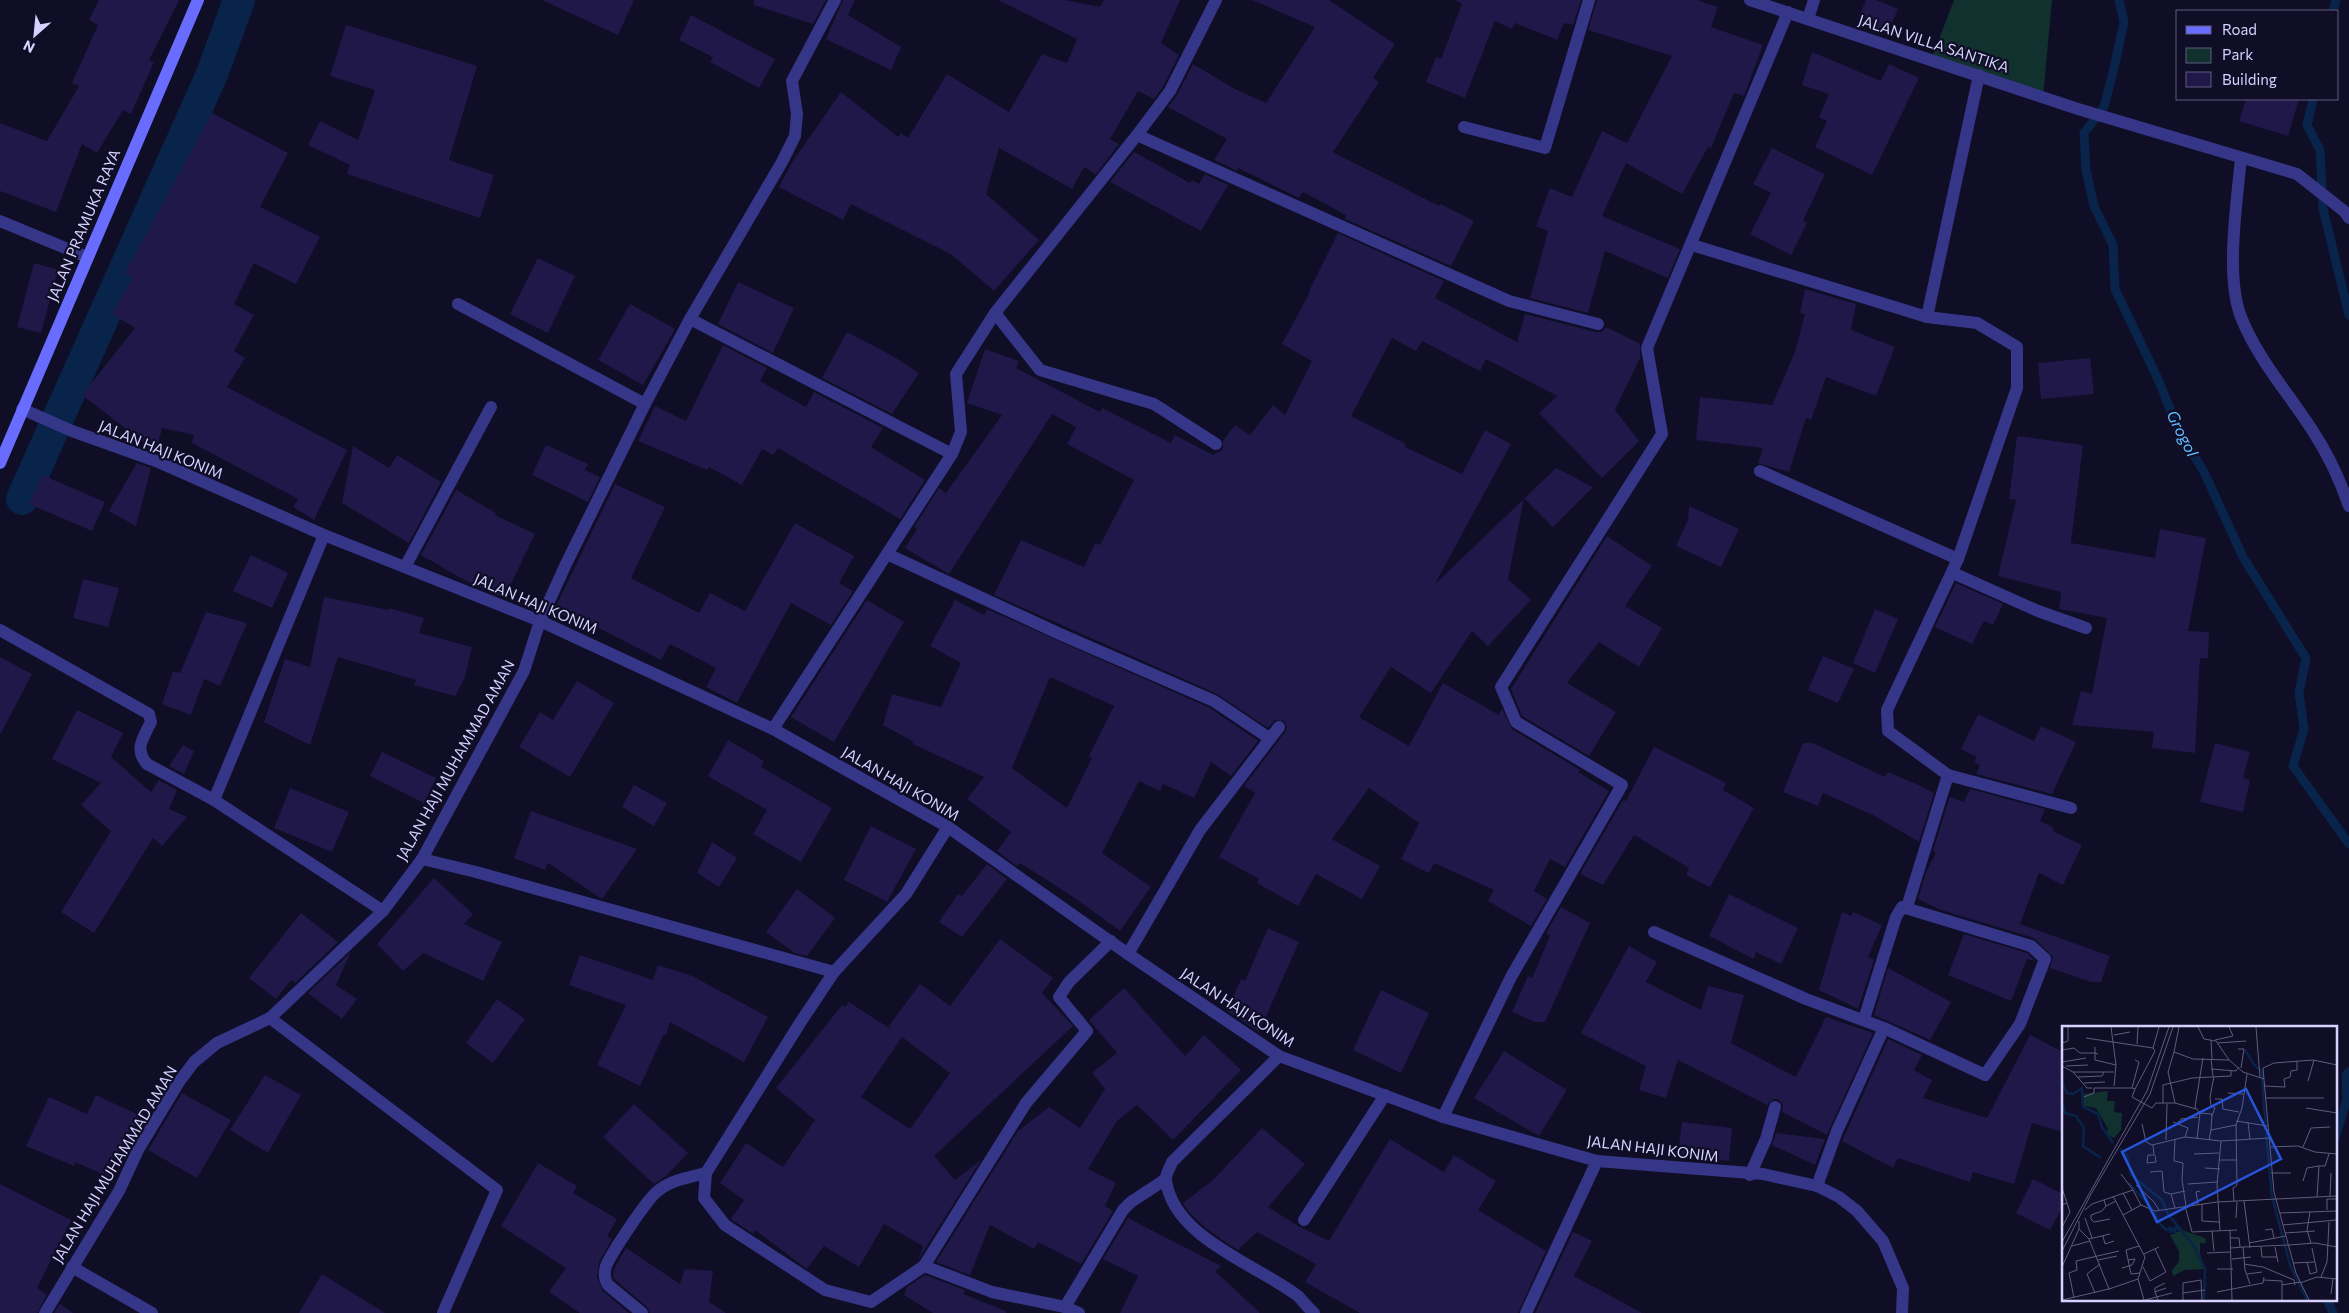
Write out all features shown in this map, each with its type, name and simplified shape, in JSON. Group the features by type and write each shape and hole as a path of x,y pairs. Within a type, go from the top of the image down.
{"street":[{"name":"JALAN PRAMUKA RAYA","path":"0,463 27,411 87,257 198,0"},
{"name":"JALAN HAJI MUHAMMAD AMAN","path":"44,1313 119,1191 138,1150 174,1090 194,1062 217,1043 270,1018 383,911 422,859 524,671 540,621 645,404 690,319 782,162 795,136 797,114 792,81 835,0"},
{"path":"773,729 952,454 961,432 956,374 995,313 1170,91 1216,0"},
{"path":"1464,127 1545,148 1589,0"},
{"name":"JALAN VILLA SANTIKA","path":"1750,0 2078,109 2297,174 2347,214"},
{"path":"1808,19 1814,0"},
{"path":"1443,1117 1511,976 1622,785 1516,722 1501,687 1662,434 1647,348 1692,245 1788,12"},
{"path":"1927,317 1979,75"},
{"path":"1137,135 1509,301 1598,324"},
{"path":"2241,158 2234,260 2235,291 2241,317 2273,375 2314,433 2339,478 2349,506"},
{"path":"0,221 87,257"},
{"path":"1692,245 1927,317 1977,323 2018,347 2017,388 1953,573 1887,710 1888,731 1948,776 2071,808"},
{"path":"458,304 645,404"},
{"path":"995,313 1040,370 1154,404 1216,444"},
{"path":"690,319 952,454"},
{"path":"405,567 491,407"},
{"name":"JALAN HAJI KONIM","path":"27,411 72,431 156,461 324,535 540,621 773,729 948,827 1128,954 1279,1056 1443,1117 1597,1161 1784,1178 1817,1186 1839,1197 1856,1211 1883,1241 1903,1288 1902,1313"},
{"path":"1760,471 1958,559"},
{"path":"214,800 324,535"},
{"path":"886,554 1060,634 1214,701 1269,738"},
{"path":"1953,573 2038,611 2086,628"},
{"path":"0,630 149,714 151,722 139,748 140,756 147,764 214,800 383,911"},
{"path":"1128,954 1200,830 1279,726"},
{"path":"1907,907 1948,776"},
{"path":"948,827 906,894 834,972 800,1022 706,1173 704,1198 725,1226 825,1290 870,1307 924,1266 1026,1103 1087,1032 1059,997 1069,982 1111,941"},
{"path":"422,859 834,972"},
{"path":"1654,932 1806,999 1864,1019 1985,1075 2020,1024 2045,960 2031,946 1907,907 1901,907 1896,917 1864,1019"},
{"path":"270,1018 497,1190 443,1313"},
{"path":"1817,1186 1837,1131 1884,1028"},
{"path":"1065,1307 1123,1210 1131,1202 1166,1179 1172,1162 1279,1056"},
{"path":"1304,1220 1385,1095"},
{"path":"1750,1175 1766,1139 1775,1108"},
{"path":"1526,1313 1597,1161"},
{"path":"642,1313 608,1285 604,1279 606,1266 647,1201 658,1190 673,1182 706,1173"},
{"path":"1166,1179 1174,1203 1192,1227 1217,1247 1298,1297 1314,1313"},
{"path":"924,1266 992,1292 1065,1307 1079,1313"},
{"path":"72,1267 152,1313"}],"green space":[{"path":"1954,0 2052,0 2043,97 1933,55"}],"building":[{"path":"99,0 179,0 149,60 154,62 131,114 123,110 97,153 82,144 56,212 0,191 0,123 47,141 79,86 72,83 98,25 89,20"},
{"path":"542,0 634,0 618,35"},
{"path":"754,0 826,0 813,24 754,5"},
{"path":"843,0 855,0 848,15 901,47 891,70 826,39"},
{"path":"998,0 1065,0 1100,7 1104,0 1180,0 1161,43 1179,55 1163,87 1154,99 1138,91 1110,139 1119,144 1096,174 1084,167 1072,189 999,148 986,194 1039,240 994,291 951,254 851,204 843,220 779,187 791,164 841,92 898,137 901,133 908,138 947,74 1009,112 1042,54 1067,63 1077,39"},
{"path":"1252,0 1329,0 1395,44 1373,78 1379,82 1333,152 1439,206 1440,204 1474,221 1451,266 1345,219 1346,215 1303,192 1299,198 1238,168 1237,171 1214,160 1227,139 1168,107 1177,95 1193,64 1235,89 1266,103 1315,27"},
{"path":"1455,0 1581,0 1573,25 1564,23 1557,40 1515,23 1512,29 1495,21 1465,98 1426,82 1436,57 1441,59 1462,4"},
{"path":"1597,0 1697,0 1718,7 1711,27 1763,45 1744,96 1734,93 1711,148 1708,147 1682,194 1626,163 1602,216 1680,249 1668,278 1605,251 1588,313 1530,298 1548,231 1536,226 1550,188 1572,197 1602,131 1627,143 1672,56 1588,30"},
{"path":"1866,0 1876,0 1898,9 1888,32 1858,19"},
{"path":"691,15 775,59 759,88 710,62 713,57 679,40"},
{"path":"346,25 477,66 449,160 494,175 480,218 347,174 350,165 308,145 320,121 358,140 375,90 330,76"},
{"path":"1812,52 1881,81 1889,64 1919,78 1872,175 1815,147 1827,121 1819,117 1829,94 1802,85"},
{"path":"2246,100 2299,100 2288,136 2239,121"},
{"path":"212,113 288,153 260,207 320,237 296,284 254,263 234,304 254,315 234,351 245,358 227,387 347,450 314,520 293,507 298,499 192,443 194,435 162,428 156,452 145,448 147,445 82,395 135,328 112,314 133,278 125,273"},
{"path":"1772,148 1825,174 1803,221 1807,223 1791,255 1750,234 1771,193 1753,184"},
{"path":"1134,152 1190,183 1192,180 1199,184 1205,174 1228,185 1201,231 1110,182"},
{"path":"1338,233 1444,281 1435,298 1517,342 1525,314 1596,332 1601,332 1606,327 1640,344 1640,358 1615,410 1639,441 1602,478 1539,413 1557,396 1486,359 1480,371 1422,341 1416,351 1392,338 1351,416 1406,444 1405,447 1462,474 1485,430 1511,444 1435,584 1524,499 1508,579 1531,600 1488,646 1472,631 1431,693 1391,667 1359,717 1409,746 1443,683 1499,715 1502,709 1512,729 1580,770 1578,772 1609,791 1565,867 1550,859 1534,891 1547,899 1531,926 1488,901 1494,890 1434,863 1429,873 1401,859 1419,823 1369,788 1332,839 1380,866 1362,899 1316,874 1298,906 1257,883 1259,879 1219,857 1255,793 1244,786 1285,732 1287,728 1284,721 1275,720 1268,728 1217,694 994,595 1021,540 1084,567 1095,543 1100,545 1134,480 1067,444 1076,427 1052,414 949,574 905,548 917,529 914,527 939,488 946,493 1002,415 967,403 985,349 1019,361 1016,368 1100,412 1102,408 1171,443 1175,435 1213,455 1223,449 1223,441 1235,425 1250,435 1273,405 1285,415 1312,361 1282,344 1310,292"},
{"path":"538,258 575,276 548,333 510,314"},
{"path":"34,263 58,270 41,333 17,327"},
{"path":"738,282 794,308 773,353 718,324"},
{"path":"1805,289 1856,304 1851,330 1895,347 1876,396 1826,377 1811,420 1806,418 1789,472 1758,463 1763,448 1696,440 1700,397 1772,405 1795,352 1805,314 1800,313"},
{"path":"630,304 675,329 643,385 598,360"},
{"path":"847,332 893,356 919,373 892,414 822,378"},
{"path":"723,345 767,368 760,381 806,407 814,392 883,428 871,447 925,480 900,519 778,448 773,455 762,449 742,485 709,467 707,470 638,441 655,406 686,421"},
{"path":"2090,358 2094,394 2041,399 2038,363"},
{"path":"2017,436 2083,445 2071,543 2155,558 2160,529 2206,538 2188,631 2209,632 2208,658 2200,658 2195,753 2152,748 2154,732 2072,725 2081,691 2092,694 2107,618 2059,609 2061,592 1998,576 2016,500 2009,499"},
{"path":"546,445 588,464 585,470 600,477 588,502 532,475"},
{"path":"353,446 389,468 397,455 441,482 409,543 342,503"},
{"path":"137,463 151,468 136,526 109,511"},
{"path":"1556,468 1593,487 1553,527 1524,498"},
{"path":"42,475 105,502 92,531 29,504"},
{"path":"615,484 665,507 631,578 699,613 710,593 745,611 795,523 854,556 839,583 853,591 831,625 791,603 737,703 706,687 716,668 670,644 661,660 593,625 590,630 554,610"},
{"path":"456,490 496,513 495,515 535,534 504,598 468,582 421,555"},
{"path":"1689,506 1739,529 1721,567 1676,546 1688,520"},
{"path":"1607,536 1652,566 1625,606 1662,628 1639,667 1599,642 1567,683 1616,712 1589,756 1522,716 1511,689"},
{"path":"251,555 288,573 272,608 233,591"},
{"path":"83,579 119,588 108,627 73,618"},
{"path":"1956,583 2003,604 1993,625 1984,621 1972,644 1935,627"},
{"path":"324,597 389,610 389,608 424,618 419,633 472,647 465,677 455,696 414,685 416,680 338,657 310,745 264,722 285,659 310,667"},
{"path":"867,600 904,622 834,742 791,717"},
{"path":"955,600 984,615 987,609 1210,708 1258,741 1231,776 1211,762 1194,798 1163,784 1160,791 1139,781 1102,853 1151,887 1120,931 1069,894 1020,863 1017,866 997,851 1011,832 967,799 984,777 913,744 914,742 883,725 892,694 941,707 961,663 930,646","holes":["1050,677 1114,706 1089,756 1092,758 1067,808 1012,768"]},
{"path":"1875,609 1898,619 1875,673 1853,663"},
{"path":"206,612 247,623 220,686 204,679 191,715 162,704 173,671 180,673"},
{"path":"1823,656 1854,669 1838,703 1808,690"},
{"path":"0,657 32,674 0,735"},
{"path":"577,681 614,703 570,777 519,747 540,712 553,720"},
{"path":"77,710 123,733 111,757 151,792 159,780 177,790 169,809 187,817 162,846 153,838 94,933 61,912 111,831 81,805 101,783 52,759"},
{"path":"1978,714 2034,741 2041,726 2076,742 2052,794 1976,774 1980,765 1974,762 1977,757 1961,749"},
{"path":"728,740 764,761 761,767 832,808 801,862 753,834 767,810 708,776"},
{"path":"1803,743 1813,743 1885,777 1888,772 1934,793 1919,842 1873,815 1823,793 1818,806 1783,792"},
{"path":"2215,743 2250,752 2243,778 2250,780 2243,812 2200,802"},
{"path":"183,745 194,751 184,774 169,766"},
{"path":"1654,747 1726,783 1723,790 1754,808 1710,887 1686,875 1689,868 1634,835 1603,885 1580,874 1623,800 1626,801"},
{"path":"382,752 436,778 424,803 370,776"},
{"path":"634,785 667,803 654,826 622,807"},
{"path":"290,788 349,812 332,852 274,828"},
{"path":"1970,789 2045,809 2040,821 2054,828 2053,831 2082,845 2063,885 2039,873 2020,924 2110,956 2101,982 2091,982 2050,968 2053,957 2034,938 1941,910 1918,899 1926,872 1936,853 1933,851 1949,799 1950,797 1964,802"},
{"path":"531,811 637,849 602,899 548,863 545,870 514,858"},
{"path":"871,826 916,849 887,902 844,880"},
{"path":"712,842 737,858 719,887 697,873"},
{"path":"987,864 1007,879 962,937 939,922 958,894 962,896"},
{"path":"434,878 473,914 464,924 502,942 483,981 423,953 403,971 377,944"},
{"path":"797,889 835,918 807,956 795,953 766,932"},
{"path":"1729,894 1798,928 1781,964 1756,952 1754,959 1709,936"},
{"path":"1561,907 1590,923 1545,1022 1535,1022 1512,1012 1528,976 1532,978 1550,936 1546,933"},
{"path":"1842,912 1851,916 1853,912 1882,925 1868,957 1874,960 1858,1009 1819,990"},
{"path":"301,913 338,942 295,983 291,980 276,999 249,978"},
{"path":"1268,928 1299,942 1259,1032 1227,1011 1241,979 1245,981"},
{"path":"1964,934 2027,953 2035,961 2027,959 2011,1001 1948,975"},
{"path":"1000,939 1053,978 1042,993 1073,1026 934,1156 955,1180 981,1160 918,1260 923,1246 884,1224 859,1267 824,1246 807,1269 755,1230 753,1234 731,1219 744,1200 720,1183 746,1143 783,1167 815,1120 776,1088 842,1005 845,1007 849,1002 895,1032 888,1027 920,984 950,1006","holes":["902,1037 950,1073 910,1129 861,1097"]},
{"path":"1629,946 1657,962 1646,982 1701,1010 1708,986 1744,995 1731,1043 1796,1077 1826,1017 1873,1033 1827,1135 1782,1112 1783,1105 1778,1099 1773,1099 1767,1105 1678,1060 1666,1098 1639,1090 1646,1066 1581,1033"},
{"path":"351,952 336,985 357,999 342,1019 308,993"},
{"path":"580,955 653,980 658,965 692,976 768,1017 744,1062 670,1022 666,1035 664,1034 640,1086 597,1065 626,1005 569,985"},
{"path":"1888,968 1951,1002 1930,1040 1874,1015"},
{"path":"1124,988 1185,1056 1204,1035 1241,1070 1173,1140 1137,1105 1117,1121 1088,1169 1116,1183 1105,1206 1113,1211 1081,1264 1038,1242 1034,1249 990,1225 970,1275 936,1262 1018,1131 1049,1107 1080,1128 1105,1089 1092,1073 1117,1053 1089,1020"},
{"path":"1381,990 1429,1013 1401,1073 1353,1050"},
{"path":"497,999 525,1019 493,1063 466,1043"},
{"path":"2030,1035 2062,1051 2062,1132 2032,1123 2014,1184 1973,1172 1970,1182 1898,1158 1893,1168 1842,1141 1888,1039 1922,1055 1914,1070 1932,1080 1923,1098 1987,1118"},
{"path":"1504,1051 1567,1090 1539,1136 1474,1098"},
{"path":"265,1075 301,1095 268,1153 230,1130"},
{"path":"182,1093 231,1120 197,1178 148,1150"},
{"path":"96,1095 147,1119 134,1141 128,1138 111,1178 75,1162 74,1166 26,1146 49,1097 87,1114"},
{"path":"634,1104 688,1153 666,1176 654,1184 603,1137"},
{"path":"1682,1122 1732,1128 1729,1161 1678,1155"},
{"path":"1262,1128 1305,1164 1268,1207 1300,1227 1329,1241 1390,1139 1444,1172 1454,1155 1496,1181 1478,1210 1546,1251 1518,1313 1360,1313 1305,1282 1316,1264 1257,1232 1238,1250 1206,1228 1190,1213 1183,1203 1213,1180"},
{"path":"1776,1133 1825,1139 1815,1165 1772,1145"},
{"path":"538,1163 577,1186 573,1193 617,1219 607,1236 612,1239 599,1262 597,1277 603,1291 629,1313 580,1313 549,1292 566,1268 501,1226"},
{"path":"2033,1179 2062,1194 2062,1208 2050,1230 2016,1213"},
{"path":"0,1184 71,1220 37,1288 47,1295 37,1313 0,1313"},
{"path":"1128,1218 1221,1266 1215,1271 1260,1313 1120,1313 1138,1276 1103,1259"},
{"path":"1573,1232 1592,1241 1574,1276 1642,1313 1535,1313"},
{"path":"626,1248 680,1284 685,1269 713,1271 709,1302 726,1313 650,1313 647,1307 613,1278 614,1269"},
{"path":"322,1274 385,1313 299,1313"},
{"path":"925,1275 965,1290 963,1294 1006,1311 1006,1313 933,1313 904,1295 907,1287"},
{"path":"60,1304 73,1313 54,1313"}],"waterway":[{"path":"22,499 212,74 239,0"},
{"name":"Grogol","path":"2119,0 2124,22 2104,107 2084,133 2086,170 2094,206 2113,245 2115,289 2158,379 2178,429 2204,472 2243,557 2306,658 2299,693 2304,729 2293,766 2349,844"},
{"name":"Grogol","path":"2333,10 2336,0"},
{"name":"Grogol","path":"2313,100 2307,125 2320,150 2323,209 2349,315"},
{"name":"Grogol","path":"2336,1135 2347,1099 2346,1075 2349,1072"},
{"name":"Grogol","path":"2327,1300 2333,1313"}]}
